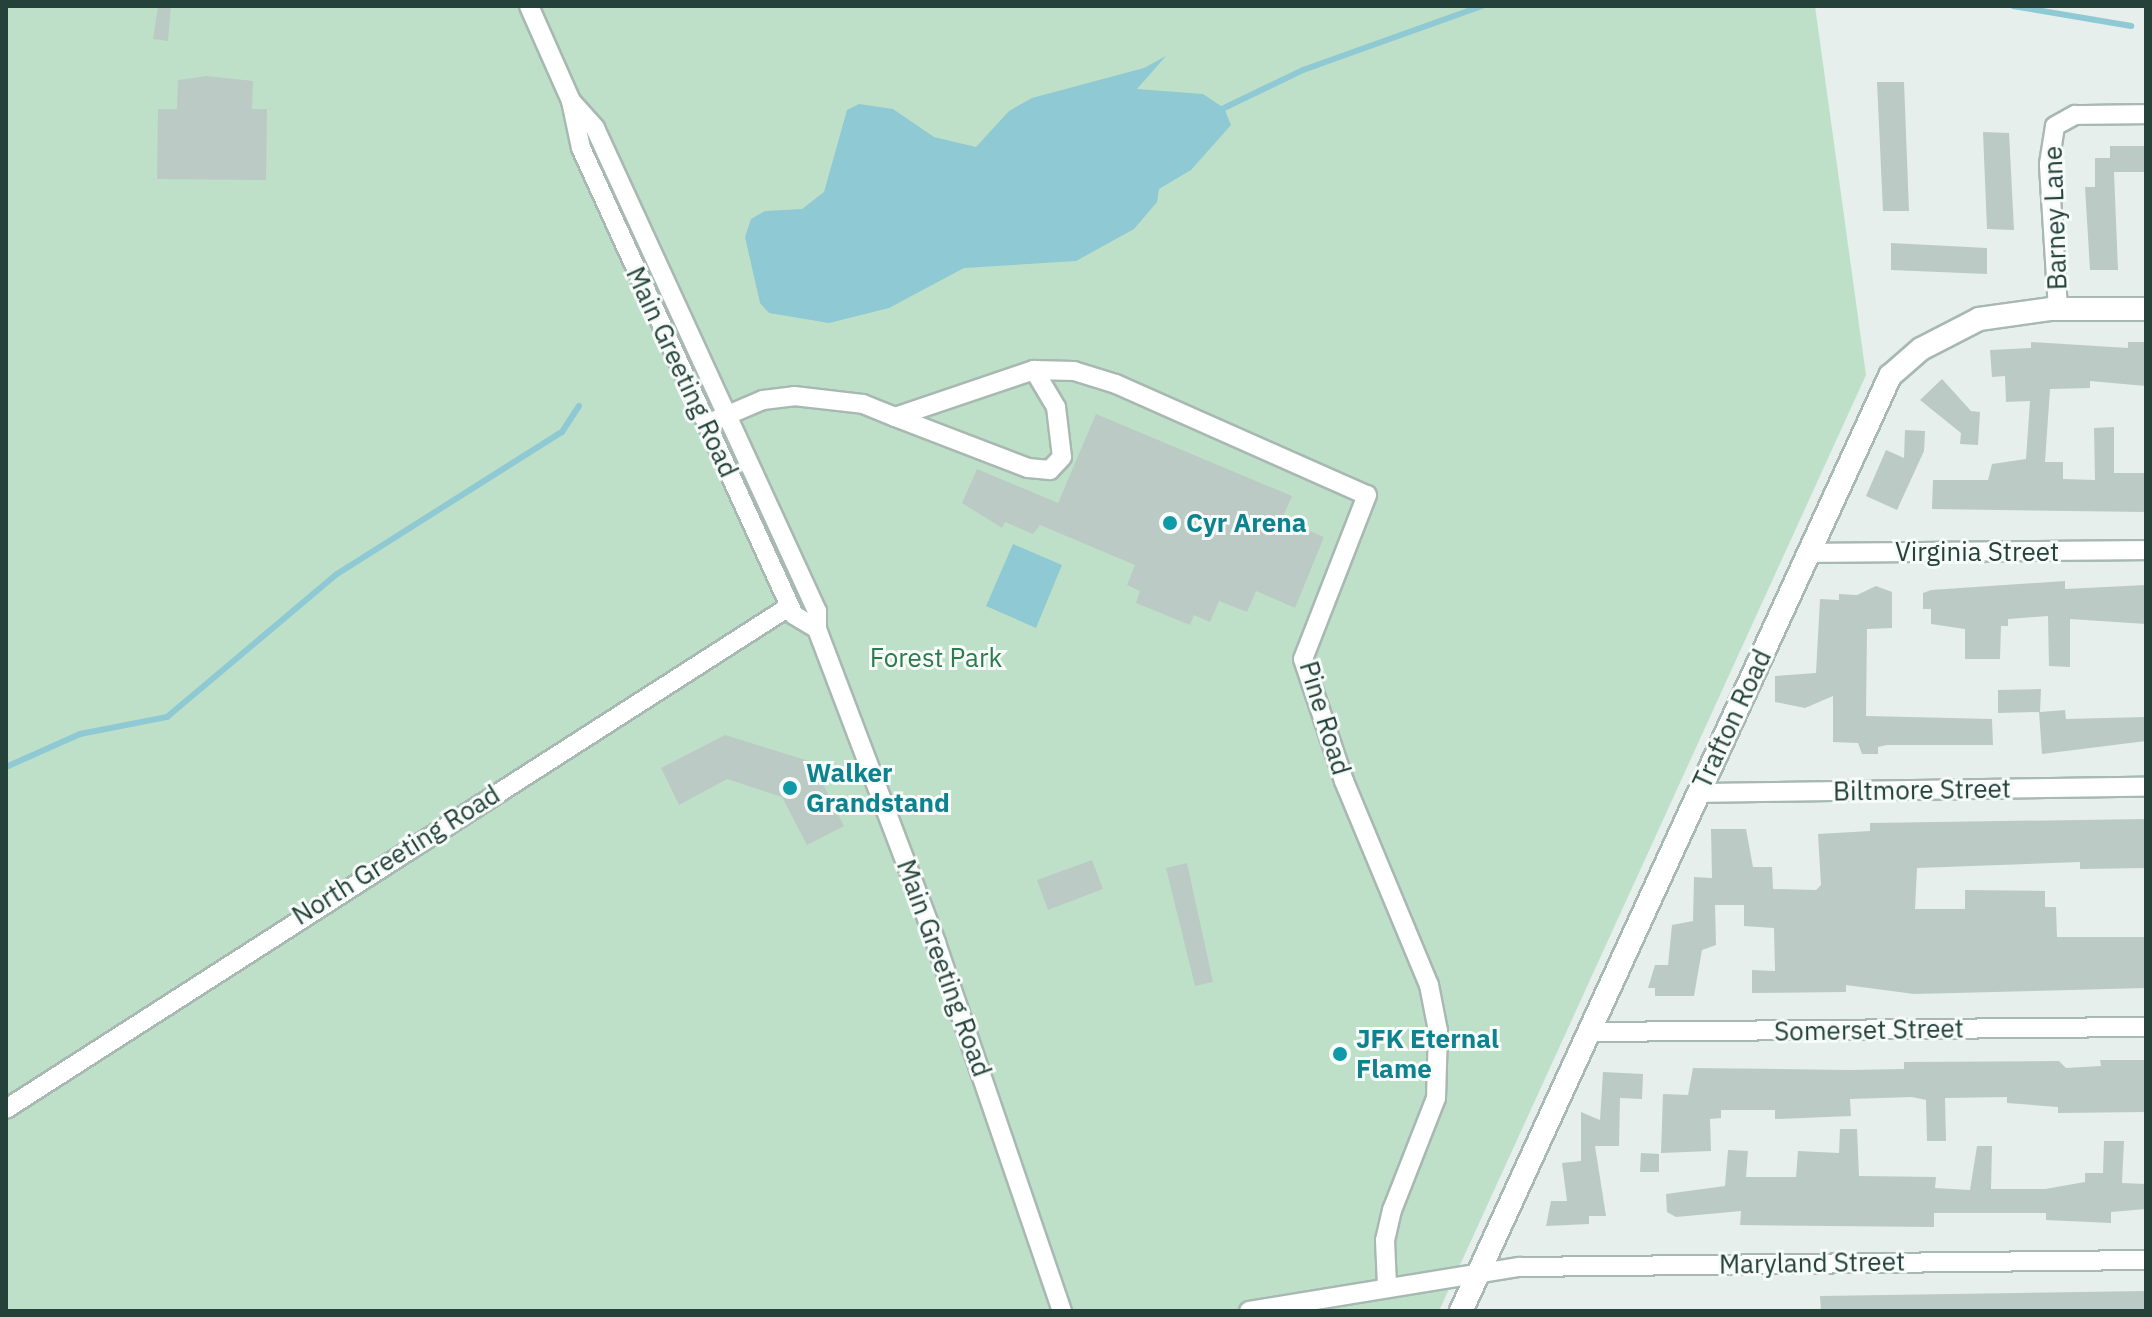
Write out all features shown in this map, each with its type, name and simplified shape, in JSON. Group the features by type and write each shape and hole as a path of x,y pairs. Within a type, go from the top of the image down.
{"street":[{"name":"Main Greeting Road","path":"529,6 571,101 576,136 790,606 799,620 817,629"},
{"name":"Main Greeting Road","path":"571,101 595,128 817,611 817,629 967,1029 1062,1311"},
{"name":"Barney Lane","path":"2058,309 2049,164 2055,126 2075,115 2146,114"},
{"name":"Trafton Road","path":"1461,1311 1592,1032 1808,553 1862,425 1900,365 1965,324 2058,309 2146,309"},
{"path":"706,424 763,400 794,396 863,404 1017,465 1050,470 1062,457 1062,436 1053,398 1034,370"},
{"name":"Pine Road","path":"895,417 1034,370 1104,379 1367,495 1303,659 1344,781 1429,985 1438,1031 1436,1098 1392,1210 1385,1240 1387,1285"},
{"name":"Virginia Street","path":"1808,553 2146,550"},
{"name":"North Greeting Road","path":"6,1109 790,606"},
{"name":"Biltmore Street","path":"1698,793 2146,787"},
{"name":"Somerset Street","path":"1592,1032 2146,1027"},
{"name":"Maryland Street","path":"1249,1311 1387,1285 1432,1284 1478,1272 2146,1260"}],"green space":[{"name":"Forest Park","path":"6,6 1815,6 1866,375 1439,1311 6,1311"}],"water":[{"path":"1166,56 1137,89 1203,94 1224,108 1231,125 1191,170 1159,189 1157,202 1134,229 1076,261 964,268 889,308 829,323 769,313 760,303 745,237 751,219 765,211 802,209 824,192 847,110 859,104 893,109 934,137 976,147 1009,111 1032,98 1144,68"},
{"path":"1013,544 1062,565 1036,628 986,606"}],"building":[{"path":"158,6 171,6 168,41 153,39"},
{"path":"207,76 253,81 252,109 267,109 266,180 157,179 158,109 177,109 178,80"},
{"path":"1877,82 1904,82 1909,211 1883,211"},
{"path":"1983,132 2009,133 2014,230 1987,229"},
{"path":"2110,146 2146,146 2146,172 2114,172 2118,270 2090,270 2085,187 2095,187 2095,158 2110,158"},
{"path":"1891,243 1987,248 1987,274 1891,270"},
{"path":"2031,342 2128,348 2128,342 2146,342 2146,386 2090,381 2090,388 2050,389 2045,462 2063,462 2063,479 2095,480 2094,428 2114,427 2114,473 2146,473 2146,512 1932,509 1933,480 1988,480 1992,464 2026,459 2030,401 2006,402 2005,376 1992,377 1990,350 2031,348"},
{"path":"1942,379 1971,411 1980,412 1978,445 1960,444 1961,433 1920,400"},
{"name":"Cyr Arena","path":"1096,414 1292,496 1282,519 1324,537 1295,608 1256,591 1247,612 1219,601 1210,622 1194,615 1190,625 1136,603 1140,591 1127,585 1135,565 1040,525 1033,534 1005,522 1002,528 962,503 977,469 1058,503"},
{"path":"1905,430 1925,431 1924,451 1897,510 1866,496 1886,450 1904,458"},
{"path":"2065,581 2065,589 2146,585 2146,624 2070,619 2070,667 2049,666 2048,616 2008,619 2008,626 2001,626 2000,659 1965,659 1965,629 1931,624 1931,609 1923,609 1923,593 1931,590"},
{"path":"1876,586 1892,592 1892,628 1867,629 1866,716 1992,719 1993,745 1887,745 1878,747 1878,754 1862,754 1858,743 1833,742 1833,696 1805,708 1775,702 1775,676 1816,673 1820,599 1839,600 1839,594 1857,595"},
{"path":"2041,689 2040,712 2065,710 2066,719 2146,717 2146,741 2042,754 2039,712 1998,713 1998,690"},
{"name":"Walker Grandstand","path":"725,735 812,762 844,826 807,845 782,797 727,779 679,805 661,768"},
{"path":"2146,819 2146,868 2080,869 2080,862 1917,868 1915,909 1965,909 1965,890 2045,891 2045,907 2056,907 2057,937 2146,937 2146,988 1914,994 1846,985 1846,992 1752,993 1752,970 1775,971 1774,928 1744,926 1744,905 1715,905 1716,945 1702,950 1694,996 1655,996 1655,988 1648,988 1655,965 1668,965 1672,925 1693,921 1694,877 1712,878 1711,829 1746,829 1753,867 1772,867 1773,889 1816,890 1821,885 1818,834 1870,831 1870,823"},
{"path":"1092,860 1103,889 1048,910 1037,880"},
{"path":"1187,863 1213,982 1195,986 1166,868"},
{"path":"2100,1060 2146,1060 2146,1112 2058,1113 2058,1107 2007,1103 2007,1097 1945,1098 1946,1141 1927,1141 1926,1100 1912,1097 1850,1099 1851,1116 1775,1119 1775,1110 1721,1110 1721,1118 1710,1119 1711,1151 1661,1153 1663,1094 1688,1095 1693,1068 1904,1069 1904,1062 2059,1061 2066,1068 2101,1066"},
{"path":"1603,1072 1643,1074 1642,1099 1620,1098 1619,1146 1595,1146 1606,1216 1589,1216 1589,1224 1546,1226 1551,1201 1567,1201 1562,1163 1581,1161 1581,1112 1600,1120"},
{"path":"1840,1129 1857,1129 1859,1176 1936,1177 1935,1188 1970,1190 1977,1146 1992,1146 1991,1189 2045,1189 2085,1182 2085,1173 2103,1173 2104,1141 2124,1141 2122,1183 2146,1184 2146,1209 2111,1212 2111,1223 2046,1220 2046,1213 1934,1213 1934,1227 1740,1225 1741,1211 1676,1217 1667,1212 1666,1194 1725,1186 1728,1150 1748,1151 1746,1177 1796,1177 1798,1151 1839,1153"},
{"path":"1641,1153 1659,1154 1659,1172 1640,1172"},
{"path":"2146,1291 2146,1311 1821,1311 1820,1296"}],"waterway":[{"path":"1224,108 1303,70 1482,6"},
{"path":"2013,6 2131,26"},
{"path":"6,767 80,734 167,717 337,574 562,432 579,406"}],"place":[{"name":"Cyr Arena","path":"1170,523"},
{"name":"Walker Grandstand","path":"790,788"},
{"name":"JFK Eternal Flame","path":"1340,1054"}]}
